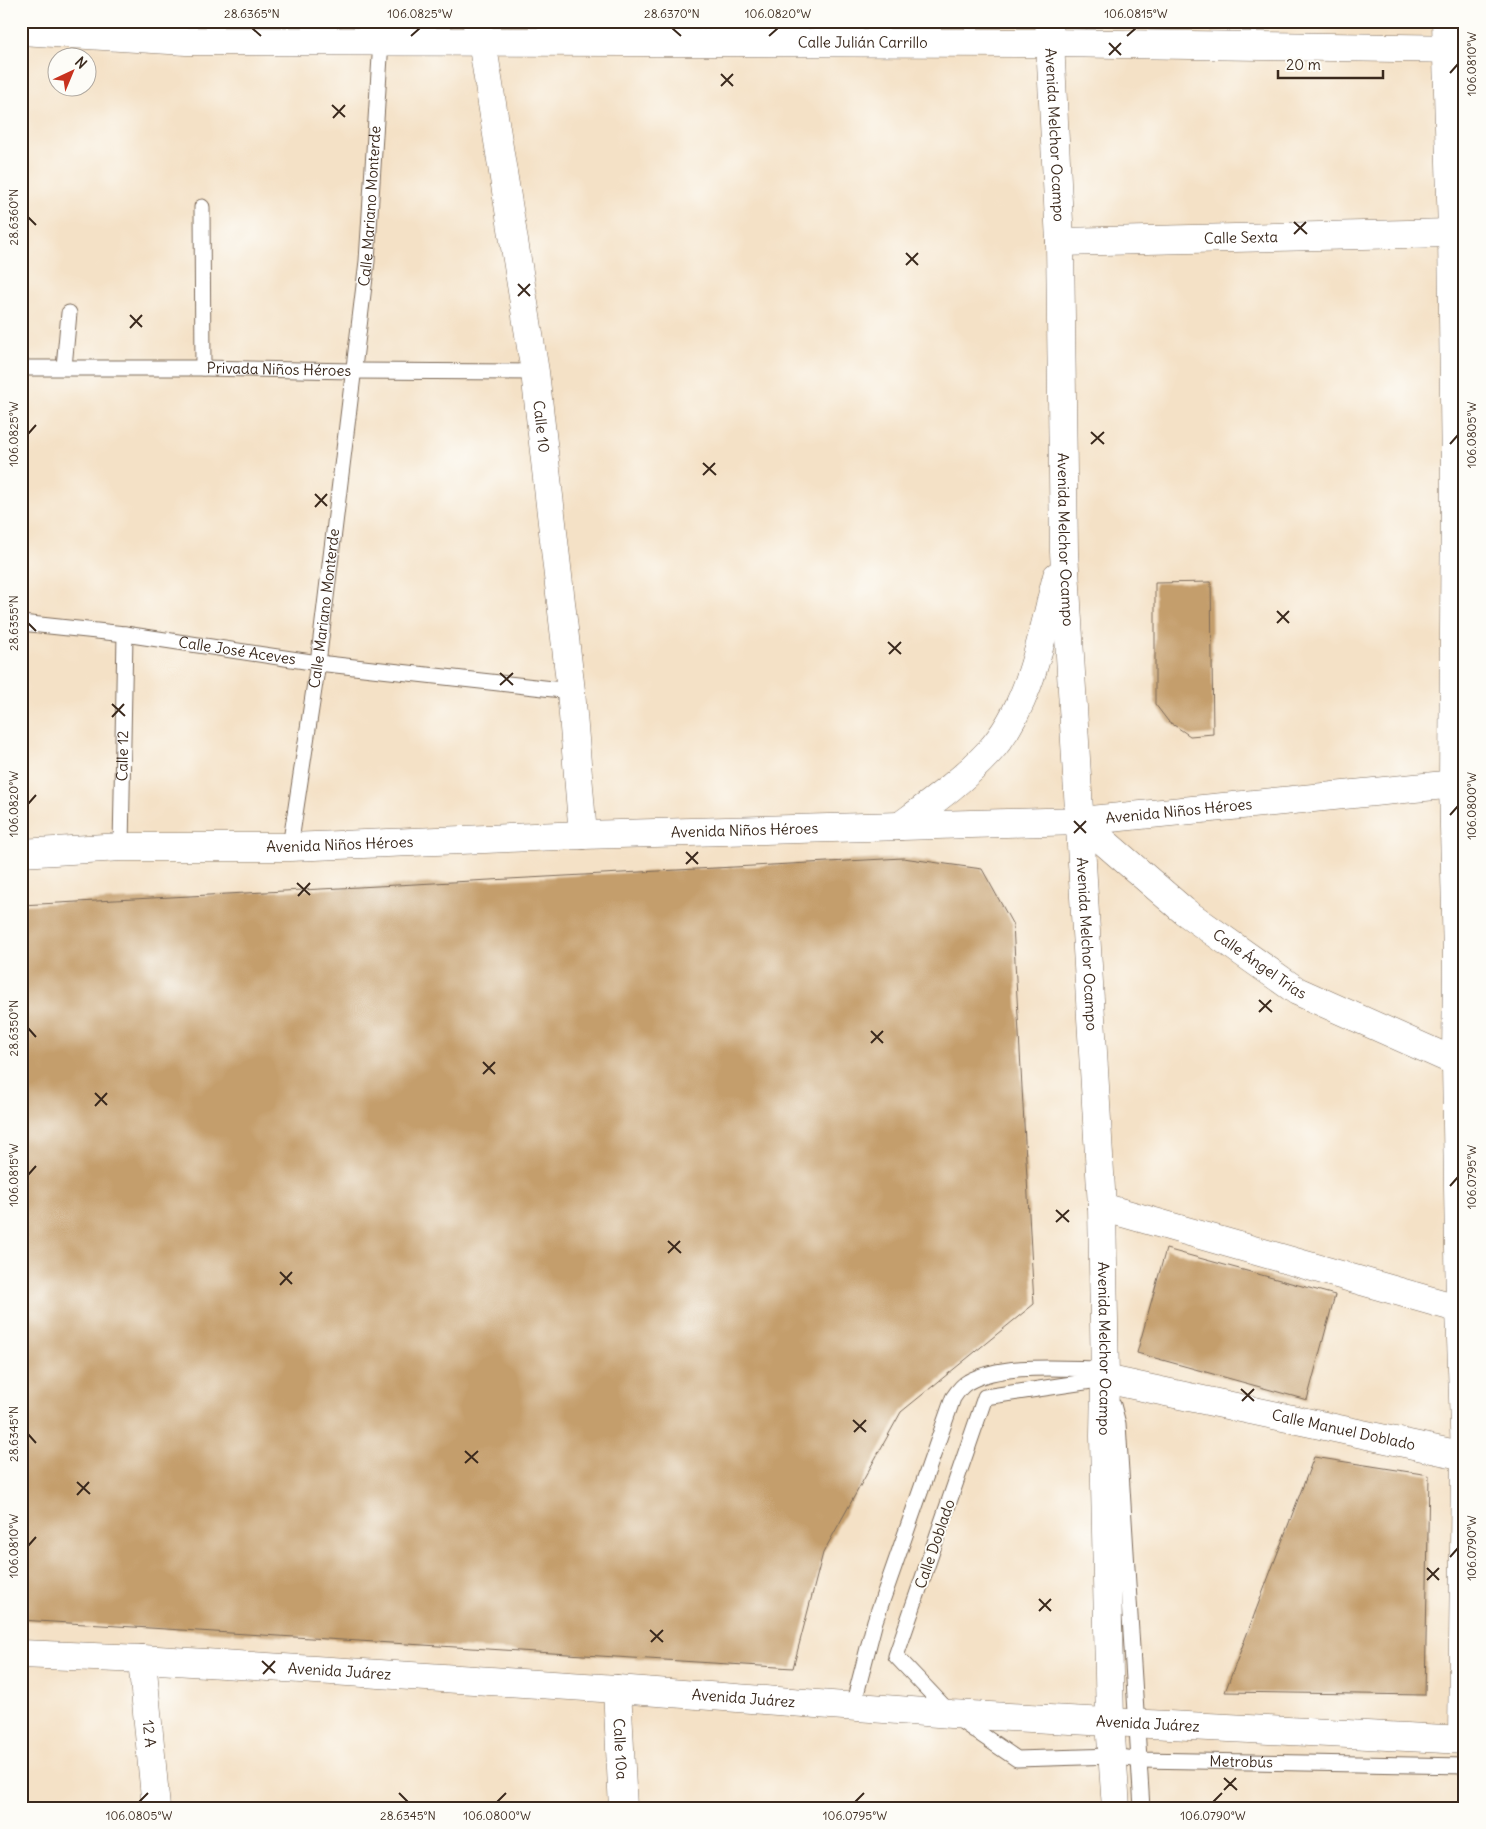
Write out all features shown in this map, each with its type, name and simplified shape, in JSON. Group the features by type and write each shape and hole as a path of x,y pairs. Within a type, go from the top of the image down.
{"street":[{"path":"1446,21 1455,49 1452,233 1460,478 1457,958 1460,1065 1460,1309 1465,1456 1464,1749"},
{"name":"Calle Julián Carrillo","path":"21,31 186,40 380,41 479,31 1049,32 1455,49"},
{"name":"Calle 10","path":"479,31 535,372 571,691 583,836"},
{"name":"Avenida Melchor Ocampo","path":"1049,32 1060,242 1064,552 1102,1207 1105,1374 1104,1436 1110,1722 1127,1758 1116,1808"},
{"name":"Calle Sexta","path":"1060,242 1452,233"},
{"path":"900,826 951,787 989,752 1012,720 1028,684 1064,552"},
{"name":"Avenida Niños Héroes","path":"21,854 121,847 290,847 1080,821 1459,783"},
{"name":"Calle Ángel Trías","path":"1080,821 1184,911 1297,992 1460,1065"},
{"path":"1102,1207 1460,1309"},
{"name":"Calle Manuel Doblado","path":"1105,1374 1465,1456"},
{"name":"Avenida Juárez","path":"21,1654 142,1659 617,1689 951,1714 1137,1723 1464,1749"},
{"name":"12 A","path":"142,1659 156,1808"},
{"name":"Calle 10a","path":"617,1689 622,1808"}],"lane":[{"name":"Calle Mariano Monterde","path":"290,847 318,663 367,261 380,41"},
{"path":"202,207 203,368"},
{"path":"64,367 69,313"},
{"name":"Privada Niños Héroes","path":"21,368 535,372"},
{"name":"Calle José Aceves","path":"21,623 125,634 318,663 571,691"},
{"name":"Calle 12","path":"121,847 125,634"},
{"path":"853,1706 875,1621 953,1398 957,1392 968,1382 1016,1369 1105,1374 1118,1424 1133,1650 1137,1723 1127,1758 1142,1808"},
{"name":"Calle Doblado","path":"1017,1759 951,1714 896,1656 985,1397 1105,1374"},
{"name":"Metrobús","path":"1017,1759 1464,1749"}],"building":[{"path":"1211,582 1213,734 1190,736 1168,721 1155,704 1155,583"},
{"path":"903,858 982,869 1013,925 1034,1304 901,1412 823,1553 793,1668 21,1620 21,905"},
{"path":"1166,1249 1335,1295 1307,1400 1137,1353"},
{"path":"1314,1457 1429,1475 1425,1695 1225,1692"}]}
